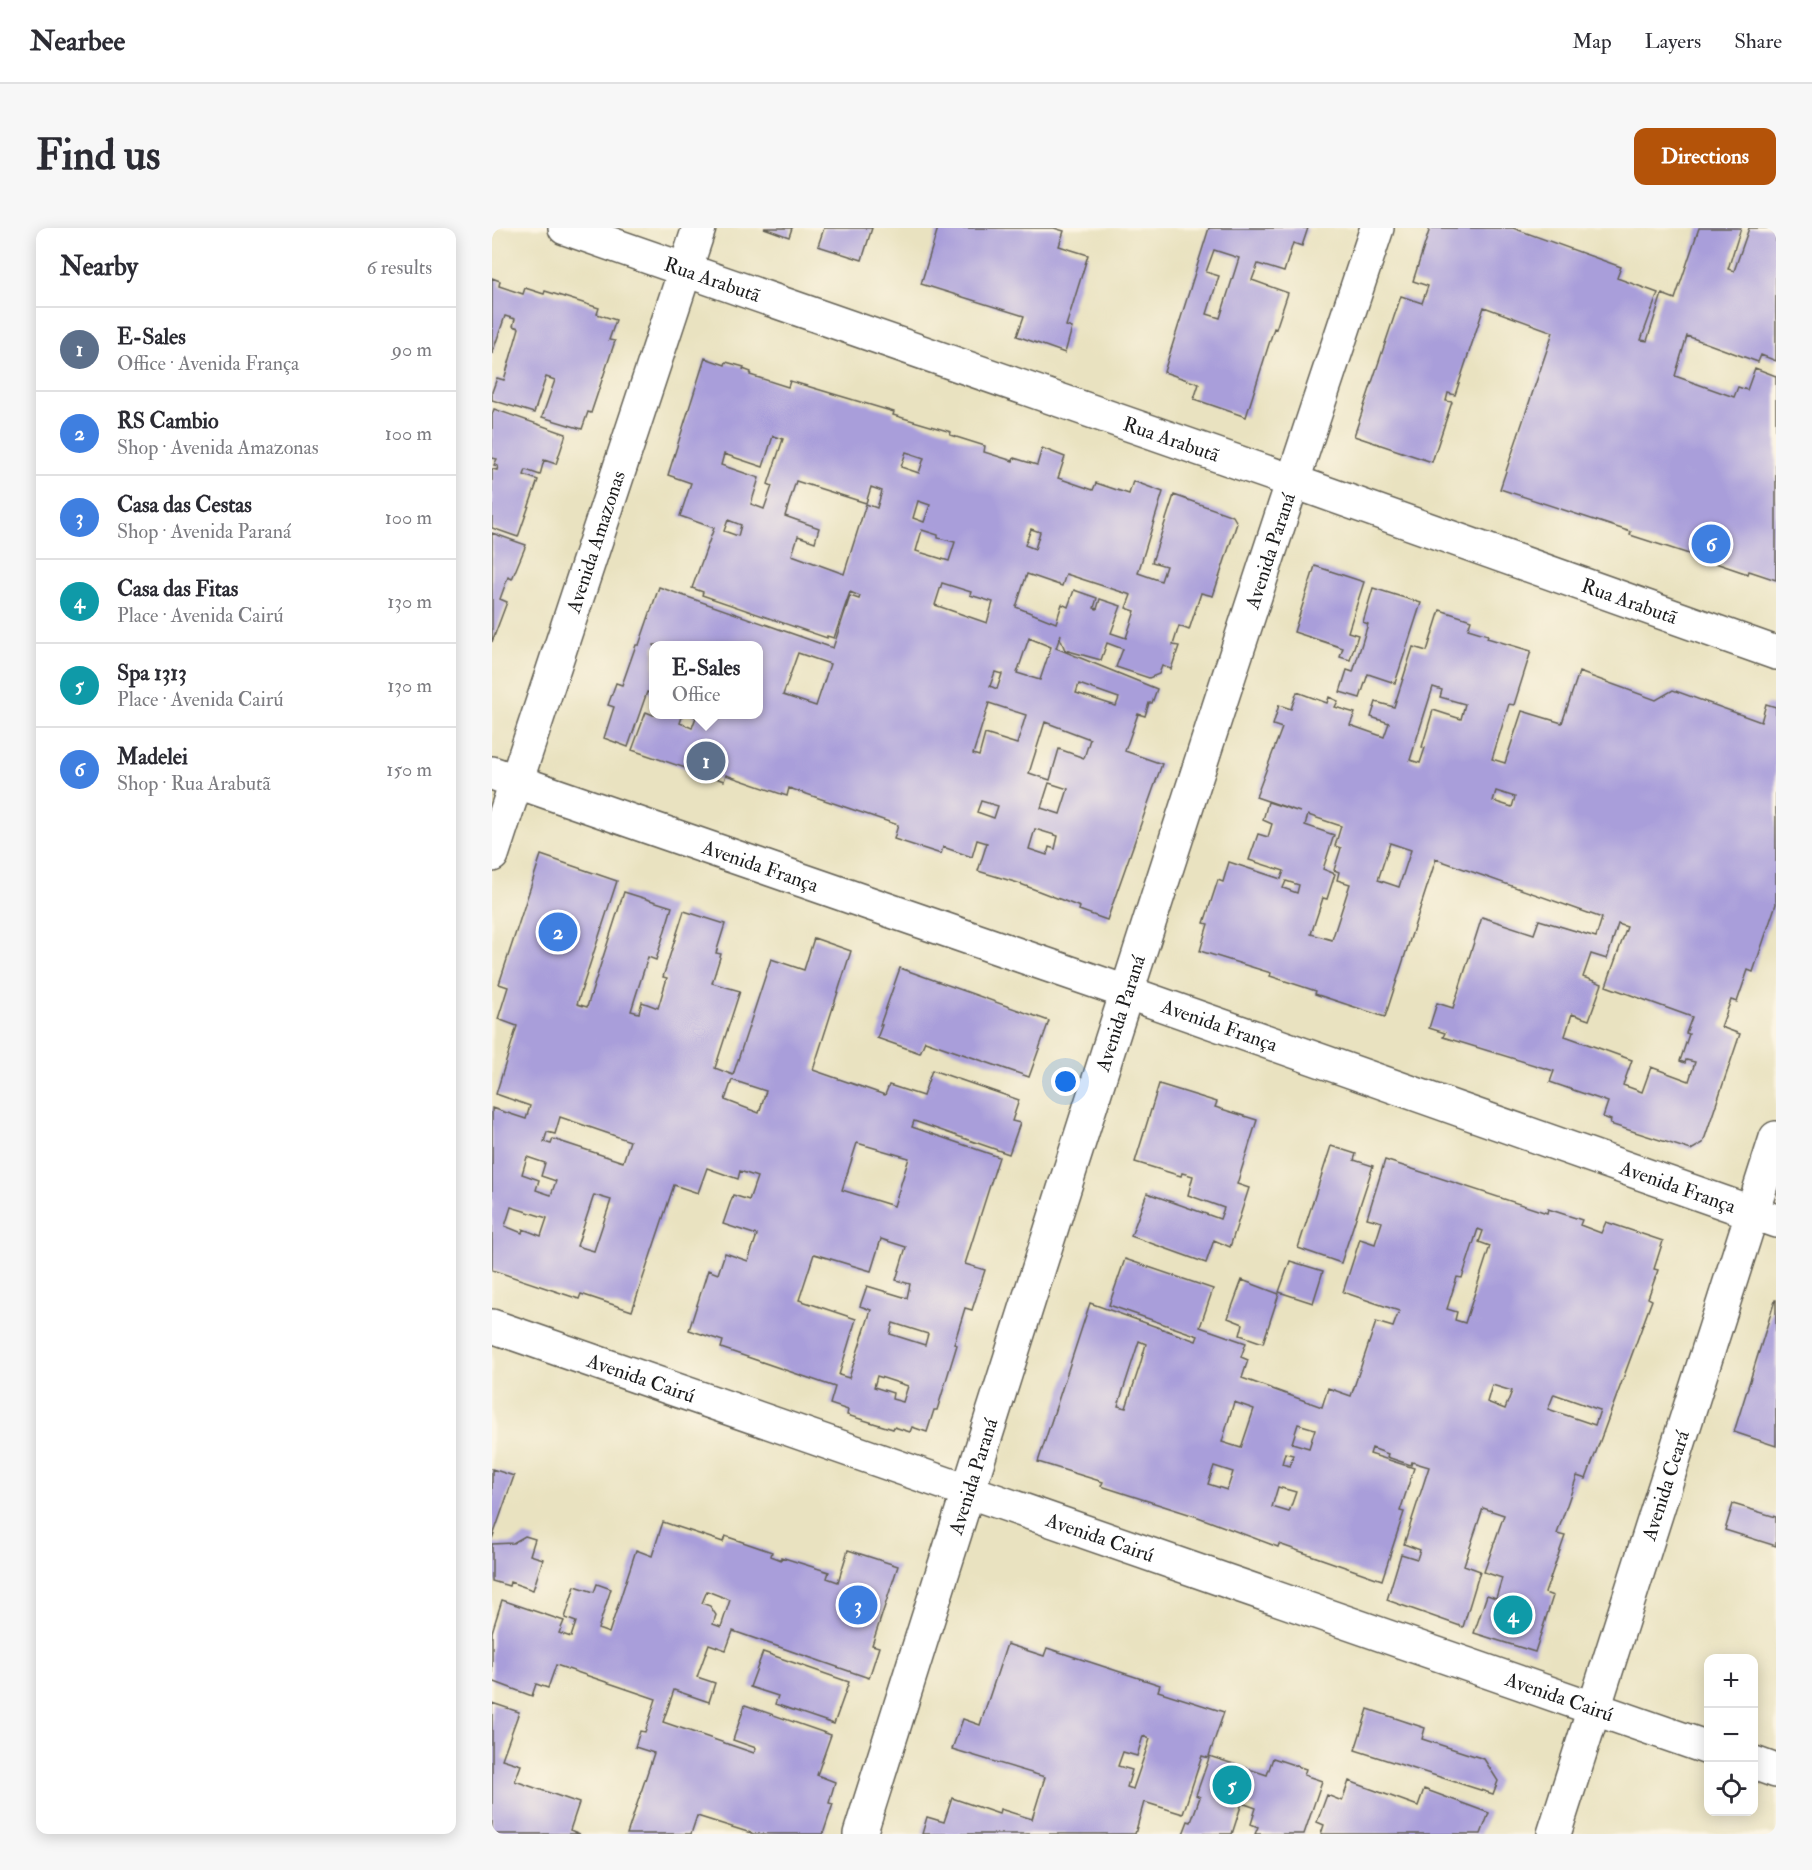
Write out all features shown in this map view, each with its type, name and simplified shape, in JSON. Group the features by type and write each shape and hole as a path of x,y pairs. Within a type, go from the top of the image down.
{"street":[{"name":"Rua Arabutã","path":"565,228 1292,481 1776,653"},
{"name":"Avenida Amazonas","path":"492,855 504,777 699,228"},
{"name":"Avenida Paraná","path":"860,1834 1126,992 1377,228"},
{"name":"Avenida França","path":"504,777 1126,992 1764,1217"},
{"name":"Avenida Ceará","path":"1554,1834 1593,1709 1764,1217 1776,1138"},
{"name":"Avenida Cairú","path":"492,1326 1704,1747"},
{"path":"1758,1764 1776,1771"}],"building":[{"path":"764,228 792,228 789,237"},
{"path":"824,228 872,228 862,260 818,246"},
{"path":"938,228 1054,228 1064,231 1059,246 1088,255 1066,326 1072,328 1065,353 1017,336 1024,316 921,284"},
{"path":"1209,228 1308,228 1302,246 1293,243 1284,272 1258,264 1252,280 1288,293 1276,329 1274,328 1246,417 1194,399 1199,384 1164,372","holes":["1214,250 1239,258 1220,318 1207,314 1219,276 1206,272"]},
{"path":"1430,228 1513,228 1621,267 1617,278 1658,293 1641,340 1647,341 1662,294 1675,299 1699,228 1741,228 1728,269 1734,271 1749,228 1776,228 1776,361 1761,355 1758,362 1687,336 1675,376 1734,397 1738,387 1747,390 1755,368 1776,376 1776,580 1749,571 1748,574 1500,489 1553,332 1484,307 1455,395 1448,393 1446,401 1452,402 1432,462 1354,436 1401,296 1422,303 1428,286 1413,281"},
{"path":"492,278 500,281 499,286 523,294 525,288 544,294 545,291 599,308 597,314 616,320 609,340 615,341 591,413 588,412 582,429 542,417 555,380 546,377 534,413 492,400 497,378 504,380 519,328 513,326 515,319 505,316 492,354"},
{"path":"705,358 725,365 726,362 744,367 743,369 751,372 750,375 788,387 790,381 894,412 893,415 951,432 950,435 985,446 984,452 1013,461 1014,458 1037,465 1042,448 1065,457 1058,478 1093,490 1096,483 1129,494 1133,481 1163,492 1138,573 1161,581 1166,566 1152,562 1174,495 1233,516 1237,523 1213,596 1201,593 1189,630 1179,626 1173,645 1179,646 1171,669 1162,666 1159,674 1149,678 1116,667 1123,649 1107,643 1101,660 1065,650 1060,638 1061,634 1056,648 1157,689 1145,716 1138,714 1125,751 1162,764 1107,920 1018,883 978,871 987,843 977,840 972,857 943,847 941,854 894,839 898,825 789,788 787,796 726,775 724,781 632,750 646,712 649,713 649,719 681,719 680,723 692,728 695,719 763,719 763,641 649,641 649,693 647,692 628,747 604,738 614,707 608,705 616,683 622,685 659,587 833,648 850,596 859,599 860,596 850,592 834,638 827,636 827,638 702,595 703,592 692,588 714,528 680,516 691,483 668,475","holes":["773,436 783,439 768,484 772,486 764,509 751,504 759,478 721,465 724,454 763,467","906,452 924,458 919,473 901,467","796,481 866,503 871,487 882,491 877,508 866,504 844,574 792,555 798,536 815,542 819,528 785,516","918,501 930,505 924,522 913,518","728,520 741,525 738,536 724,531","1031,529 1040,532 1035,549 1025,545","922,530 938,535 938,538 955,542 949,561 916,551","1027,574 1062,586 1066,574 1131,595 1126,608 1135,611 1126,638 1111,633 1121,606 1100,599 1097,609 1094,608 1097,598 1074,590 1068,607 1062,604 1056,623 1016,607","942,583 993,602 987,623 935,605","1029,638 1051,647 1040,680 1017,673","798,653 830,664 816,706 783,695","995,672 1002,674 997,689 990,686","1079,684 1119,698 1116,706 1076,693","989,703 1026,715 1017,744 985,734 979,756 973,754","1045,722 1090,739 1084,758 1059,749 1050,780 1029,773","1049,783 1068,789 1060,814 1041,808","981,801 998,806 994,818 977,812","1035,829 1058,836 1055,849 1049,847 1047,855 1029,849"]},
{"path":"494,409 566,434 556,464 544,460 540,475 526,470 524,475 538,480 518,537 492,528 492,469 497,470 498,466 494,465 497,459 492,458"},
{"path":"492,533 526,545 512,579 508,577 500,599 507,602 492,642"},
{"path":"1315,566 1364,582 1348,632 1358,635 1350,660 1340,657 1343,648 1294,632"},
{"path":"1373,588 1421,603 1395,683 1368,674 1360,698 1340,692 1347,670 1353,672 1368,624 1363,622"},
{"path":"1440,610 1471,620 1468,629 1488,635 1487,638 1531,651 1514,705 1509,704 1492,759 1505,763 1522,711 1562,723 1579,672 1656,700 1673,690 1761,722 1766,704 1776,707 1776,904 1753,972 1748,970 1737,1002 1731,1000 1721,1027 1740,1034 1703,1143 1691,1150 1610,1124 1611,1120 1603,1117 1608,1102 1550,1082 1554,1071 1443,1037 1445,1033 1429,1028 1437,1003 1453,1008 1482,917 1534,934 1539,920 1596,937 1602,918 1436,859 1385,1017 1315,994 1316,991 1270,976 1271,973 1200,951 1208,924 1204,923 1218,880 1223,882 1229,862 1281,879 1284,871 1249,860 1258,834 1268,837 1272,824 1263,820 1268,802 1300,812 1256,797 1282,728 1273,725 1279,705 1291,709 1297,692 1327,703 1329,697 1338,701 1335,707 1355,713 1350,725 1384,737 1389,723 1371,717 1376,702 1394,707 1413,647 1427,651","holes":["1433,687 1442,690 1440,697 1465,704 1461,719 1433,710 1422,747 1425,748 1420,763 1410,760","1496,791 1515,797 1512,807 1493,801","1308,815 1341,826 1335,846 1341,848 1334,870 1339,872 1337,880 1350,884 1332,940 1311,934 1323,898 1327,899 1335,874 1323,869 1334,835 1305,825","1390,843 1411,850 1399,887 1378,880","1286,881 1299,885 1297,893 1283,888","1618,924 1627,927 1606,986 1692,1017 1680,1061 1695,1062 1689,1081 1651,1067 1642,1092 1623,1085 1632,1060 1565,1036 1572,1014 1589,1020 1602,984 1583,977 1591,954 1607,959"]},
{"path":"541,855 617,881 577,1004 587,1007 624,892 672,907 656,960 648,957 631,1011 639,1013 642,1002 658,1008 667,978 663,977 684,911 725,924 716,953 721,954 712,983 740,991 715,1068 733,1075 771,959 804,970 814,938 851,951 813,1070 885,1095 889,1085 923,1096 932,1070 1019,1100 1012,1121 1020,1123 1009,1154 914,1121 912,1127 999,1157 965,1264 985,1270 972,1310 965,1308 954,1344 957,1345 937,1410 934,1410 927,1432 912,1427 910,1432 894,1427 893,1429 847,1415 848,1410 830,1404 835,1387 721,1348 723,1341 689,1330 708,1270 718,1274 725,1253 748,1261 757,1235 723,1224 733,1195 749,1200 757,1177 740,1171 738,1179 707,1168 698,1193 674,1185 632,1311 581,1294 579,1299 492,1270 492,1108 526,1119 530,1106 496,1094 517,1026 498,1019 508,987 499,984","holes":["732,1080 766,1091 759,1113 725,1100","560,1117 630,1141 623,1162 553,1139 551,1144 544,1142 547,1132 555,1134","857,1143 909,1158 894,1206 842,1190","527,1157 545,1163 541,1176 556,1181 551,1195 536,1190 539,1180 522,1174","594,1195 611,1200 594,1251 577,1246","511,1207 547,1218 541,1236 523,1229 522,1233 505,1226","881,1239 906,1247 896,1280 910,1284 907,1298 867,1286 860,1306 871,1310 849,1378 839,1375 856,1319 799,1300 814,1254 871,1271","893,1323 928,1334 925,1345 890,1334","877,1376 908,1386 903,1402 892,1399 893,1393 874,1387"]},
{"path":"900,968 1049,1021 1029,1077 925,1041 920,1053 877,1038"},
{"path":"1159,1084 1217,1102 1215,1107 1257,1120 1237,1184 1249,1188 1230,1247 1214,1240 1206,1263 1131,1236 1147,1193 1220,1219 1224,1208 1188,1195 1193,1176 1182,1173 1181,1176 1135,1162"},
{"path":"1331,1146 1356,1154 1354,1160 1373,1166 1341,1263 1298,1248"},
{"path":"1385,1160 1547,1213 1548,1209 1582,1220 1580,1225 1601,1233 1606,1222 1663,1241 1654,1269 1658,1270 1648,1298 1652,1300 1586,1479 1577,1476 1557,1534 1565,1536 1545,1593 1553,1596 1535,1652 1474,1633 1487,1595 1496,1598 1502,1578 1484,1572 1504,1515 1483,1508 1464,1565 1480,1571 1463,1627 1387,1600 1401,1554 1417,1559 1420,1550 1404,1544 1429,1467 1412,1462 1411,1465 1387,1457 1388,1454 1372,1448 1370,1454 1414,1468 1400,1511 1404,1512 1382,1580 1279,1544 1278,1547 1198,1517 1101,1486 1103,1482 1038,1462 1090,1303 1196,1341 1198,1336 1109,1305 1125,1259 1213,1289 1200,1327 1246,1343 1241,1357 1248,1360 1242,1378 1322,1407 1328,1388 1351,1396 1376,1322 1393,1327 1399,1311 1343,1292 1360,1239 1375,1244 1382,1222 1367,1218","holes":["1478,1229 1483,1231 1479,1242 1490,1246 1465,1323 1455,1320 1457,1312 1447,1309 1457,1277 1462,1278","1139,1341 1146,1344 1126,1408 1118,1406","1492,1385 1512,1391 1505,1409 1487,1402","1554,1394 1600,1410 1595,1425 1548,1409","1234,1402 1254,1409 1241,1448 1222,1442","1298,1424 1315,1429 1309,1448 1292,1443","1285,1453 1293,1455 1290,1466 1282,1464","1214,1466 1233,1472 1227,1490 1208,1484","1278,1487 1296,1492 1289,1512 1272,1507"]},
{"path":"1290,1261 1323,1271 1313,1303 1279,1292"},
{"path":"1242,1280 1279,1294 1263,1343 1240,1335 1243,1324 1228,1318"},
{"path":"1776,1300 1776,1446 1734,1432"},
{"path":"492,1469 514,1476 492,1539"},
{"path":"1733,1504 1776,1517 1776,1546 1725,1530"},
{"path":"663,1522 723,1542 725,1536 772,1552 771,1556 781,1560 781,1557 829,1572 827,1578 838,1582 848,1550 898,1566 872,1645 879,1647 869,1678 733,1631 726,1650 709,1644 697,1677 715,1683 709,1702 674,1690 663,1722 754,1753 756,1748 733,1740 745,1705 831,1735 817,1775 835,1782 829,1803 833,1804 823,1834 754,1834 697,1816 691,1834 627,1834 654,1753 635,1747 640,1731 645,1732 656,1699 556,1665 548,1688 536,1684 532,1696 492,1681 492,1632 502,1600 564,1621 559,1633 571,1637 576,1622 565,1618 575,1586 594,1592 597,1584 611,1589 598,1629 609,1633 636,1550 652,1556","holes":["707,1591 730,1600 721,1627 713,1624 716,1615 710,1606 702,1603"]},
{"path":"525,1536 535,1539 530,1555 543,1559 533,1590 510,1582 509,1586 492,1581 492,1544 513,1543"},
{"path":"1007,1644 1044,1656 1047,1648 1160,1685 1158,1691 1224,1712 1209,1756 1267,1775 1273,1758 1306,1769 1304,1775 1322,1781 1304,1834 1255,1834 1258,1827 1251,1824 1256,1808 1242,1803 1232,1834 1183,1834 1188,1821 1191,1822 1200,1797 1196,1795 1209,1758 1202,1756 1183,1814 1144,1802 1135,1834 922,1834 927,1817 944,1822 952,1798 999,1814 1000,1809 1032,1819 1045,1777 952,1749 963,1719 980,1725","holes":["1143,1736 1150,1739 1133,1789 1127,1787 1132,1770 1118,1766 1123,1752 1137,1756"]},
{"path":"763,1652 849,1682 834,1724 775,1704 778,1696 750,1687"},
{"path":"492,1703 519,1712 502,1759 521,1765 515,1781 579,1803 570,1830 580,1834 492,1834"},
{"path":"1368,1709 1425,1728 1422,1739 1484,1759 1498,1781 1493,1794 1355,1750"},
{"path":"1349,1781 1418,1806 1424,1789 1489,1813 1481,1834 1321,1834 1324,1825 1317,1822 1327,1795 1342,1801"}],"place":[{"name":"Madelei","path":"1711,544"},
{"name":"E-Sales","path":"706,761"},
{"name":"RS Cambio","path":"558,932"},
{"name":"Casa das Cestas","path":"858,1605"},
{"name":"Casa das Fitas","path":"1513,1615"},
{"name":"Spa 1313","path":"1232,1785"}]}
